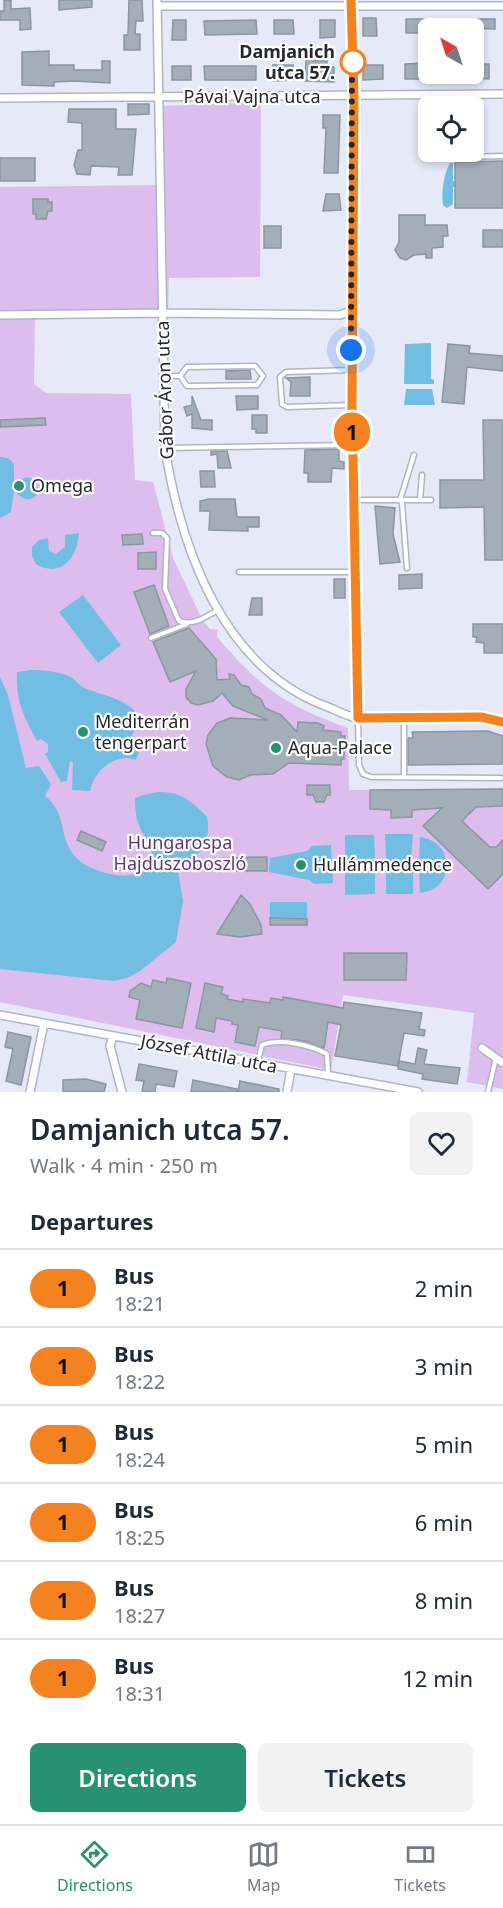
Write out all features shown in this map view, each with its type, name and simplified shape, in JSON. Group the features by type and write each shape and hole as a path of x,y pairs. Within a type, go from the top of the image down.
{"street":[{"path":"157,3 503,6"},
{"name":"Gábor Áron utca","path":"157,3 165,448 172,490 188,549 219,610 246,649 270,674 303,698 358,718"},
{"path":"351,3 354,97 352,445 358,718 481,717 503,722"},
{"name":"Pávai Vajna utca","path":"0,98 354,97 503,94"},
{"path":"0,315 162,313 340,315 351,311"},
{"name":"József Attila utca","path":"0,1015 418,1092"},
{"path":"30,1092 44,1023"},
{"path":"113,1036 110,1046 122,1092"},
{"path":"482,1048 503,1063"},
{"path":"287,1092 291,1069"}],"lane":[{"path":"484,156 503,156"},
{"path":"163,376 180,376 188,367 255,366 263,376 257,385 187,386 180,376"},
{"path":"352,370 286,372 280,377 282,404 287,407 352,405"},
{"path":"165,448 352,445"},
{"path":"407,568 400,500 414,455"},
{"path":"420,500 422,475"},
{"path":"353,500 431,500"},
{"path":"153,533 162,533 167,538 165,589 176,616 188,624"},
{"path":"239,572 354,572"},
{"path":"151,638 219,610"},
{"path":"404,777 405,717"},
{"path":"358,718 359,765 363,774 371,777 501,778"},
{"path":"257,1063 262,1045 270,1042 293,1044 327,1054 328,1076"},
{"path":"488,1092 496,1057"}],"green space":[{"name":"Hungarospa Hajdúszoboszló","path":"261,102 260,277 169,278 168,314 35,315 34,384 46,393 131,394 135,480 153,482 173,558 203,621 210,629 218,630 217,637 261,683 290,703 348,728 349,790 503,789 503,1089 467,1082 474,1013 343,995 331,1070 0,1002 0,187 160,185 164,106"}],"water":[{"path":"450,163 453,163 453,181 475,181 475,188 453,187 453,204 447,208 443,205 443,189"},
{"path":"431,343 431,379 434,380 434,384 404,384 405,344"},
{"path":"406,389 432,389 435,405 404,405"},
{"name":"Omega","path":"0,457 8,458 14,464 14,484 28,477 35,480 38,488 36,496 29,499 14,491 11,512 0,518"},
{"path":"79,533 72,557 66,563 53,569 36,564 32,556 32,547 39,540 48,538 49,551 56,554 65,547 65,535"},
{"path":"83,595 121,645 98,663 59,612"},
{"name":"Mediterrán tengerpart","path":"51,671 66,675 83,687 127,704 138,717 140,725 136,724 128,748 139,752 136,760 121,759 107,765 96,777 90,791 72,790 73,762 70,761 67,781 61,782 45,754 48,752 48,744 41,739 37,741 24,716 19,700 17,672"},
{"path":"0,677 8,695 26,768 39,766 51,784 45,796 54,805 59,815 69,847 75,856 86,865 114,875 130,875 137,873 148,864 151,847 138,822 135,798 157,792 174,794 191,802 207,817 208,834 202,848 192,859 177,865 183,901 176,942 140,971 127,978 114,981 0,969"},
{"path":"385,834 413,834 411,862 389,863 386,858"},
{"path":"345,835 374,835 375,857 371,864 375,872 375,894 345,895"},
{"path":"420,837 438,845 444,853 446,864 423,864 419,859"},
{"name":"Hullámmedence","path":"331,845 333,883 314,884 309,880 269,872 270,858 307,851 312,846"},
{"path":"423,866 446,866 446,872 439,885 420,893 419,871"},
{"path":"389,868 413,870 413,894 386,894 386,873"},
{"path":"270,902 307,902 307,925 270,925"}],"building":[{"path":"4,0 11,0 11,9 30,8 31,29 20,30 20,20 0,20 0,11 4,11"},
{"path":"59,0 92,0 92,7 59,10"},
{"path":"129,0 142,0 143,21 136,21 135,34 140,34 140,50 124,50 124,35 128,35"},
{"path":"363,18 376,18 377,36 363,36"},
{"path":"406,19 418,19 418,33 406,33"},
{"path":"484,19 495,19 495,29 484,29"},
{"path":"173,20 186,20 186,40 172,40"},
{"path":"256,20 257,34 205,35 204,21"},
{"path":"274,20 293,20 294,34 274,34"},
{"path":"320,20 335,20 335,37 320,38"},
{"path":"49,51 49,65 74,65 74,70 102,70 102,61 110,61 110,83 74,81 54,82 54,86 22,85 22,52"},
{"path":"306,60 327,61 327,67 334,67 334,82 305,81"},
{"path":"418,63 418,79 405,79 405,64"},
{"path":"484,64 489,64 489,79 484,79"},
{"path":"273,65 293,65 293,80 274,81"},
{"path":"363,65 383,65 383,79 363,80"},
{"path":"172,66 191,66 191,80 172,80"},
{"path":"204,66 256,66 256,80 205,80"},
{"path":"128,104 149,104 149,114 128,115"},
{"path":"69,109 116,109 116,129 136,129 132,175 118,175 119,167 91,166 90,175 77,174 74,165 78,150 82,150 82,123 68,122"},
{"path":"323,115 340,115 338,173 324,173 326,128 323,128"},
{"path":"0,158 35,158 35,181 0,181"},
{"path":"503,161 503,208 455,208 455,162"},
{"path":"326,194 339,194 341,210 323,211"},
{"path":"33,199 48,199 48,202 52,202 52,211 48,211 46,219 36,219 36,214 33,214"},
{"path":"399,215 425,215 425,225 447,225 448,236 443,236 443,247 432,248 432,258 426,258 426,254 414,255 406,260 400,258 395,250 399,242"},
{"path":"264,226 281,226 281,248 264,248"},
{"path":"483,230 503,230 503,247 483,247"},
{"path":"448,344 470,346 469,353 503,356 503,371 467,367 464,404 442,402"},
{"path":"250,370 251,379 226,379 226,371"},
{"path":"310,377 310,396 290,396 291,382 286,378"},
{"path":"192,396 201,420 212,420 212,430 192,428 192,414 187,416 184,407 192,405"},
{"path":"236,396 258,396 258,409 237,410"},
{"path":"252,415 267,415 267,433 256,433 256,429 252,429"},
{"path":"45,418 46,425 0,427 0,420"},
{"path":"483,420 503,420 503,560 485,560 484,507 440,508 440,480 484,480"},
{"path":"339,449 339,461 344,462 344,469 332,468 331,482 308,482 308,473 304,473 305,450"},
{"path":"211,451 227,451 231,468 218,468 217,454 211,455"},
{"path":"200,471 214,471 215,487 201,487"},
{"path":"235,499 237,517 259,517 259,527 248,527 248,531 209,530 210,511 200,511 200,501"},
{"path":"375,506 395,508 393,534 400,562 380,564"},
{"path":"142,534 143,544 123,545 122,535"},
{"path":"156,552 156,569 138,569 138,553"},
{"path":"422,574 422,588 399,589 399,575"},
{"path":"334,579 345,579 345,598 334,598"},
{"path":"154,585 169,626 150,634 134,592"},
{"path":"252,598 262,598 262,615 249,615"},
{"path":"473,624 503,624 503,653 484,653 484,643 476,642 477,637 473,637"},
{"name":"Aqua-Palace","path":"189,628 216,659 217,680 230,679 229,674 234,675 241,685 249,687 252,694 261,699 265,708 281,715 297,732 298,722 318,723 324,726 323,730 341,732 341,736 345,736 344,759 341,759 341,765 289,763 273,774 250,775 239,780 227,777 213,766 206,744 208,735 217,723 230,718 268,720 233,706 222,693 213,701 198,705 191,703 186,697 186,689 196,671 170,682 153,642"},
{"path":"488,731 503,736 503,764 408,765 408,738 413,738 412,732"},
{"path":"307,785 330,785 330,795 327,795 324,802 316,802 313,795 307,795"},
{"path":"503,789 503,806 476,807 462,821 490,847 496,847 503,840 503,874 488,889 423,826 442,808 412,810 412,817 391,818 391,810 370,809 370,790"},
{"path":"81,831 106,842 102,851 77,840"},
{"path":"267,857 267,871 224,871 223,858"},
{"path":"241,895 250,904 261,925 262,934 240,937 217,934"},
{"path":"270,918 307,919 307,925 270,925"},
{"path":"344,953 407,953 406,980 344,980"},
{"path":"167,978 191,983 182,1028 136,1019 140,1000 129,997 130,991 141,983 151,987 153,980 166,983"},
{"path":"205,983 223,987 221,994 228,996 227,999 243,1002 243,999 270,1003 271,998 283,1000 283,997 343,1008 344,1002 422,1013 419,1029 425,1030 424,1036 404,1033 398,1066 335,1056 341,1025 328,1022 324,1048 305,1041 281,1038 282,1031 259,1027 255,1046 235,1042 238,1025 232,1024 232,1021 216,1018 214,1032 196,1028"},
{"path":"8,1032 31,1037 21,1085 6,1081 13,1049 5,1047"},
{"path":"418,1048 427,1050 424,1064 460,1068 457,1084 422,1079 423,1074 398,1069 399,1061 415,1064"},
{"path":"139,1064 177,1071 174,1087 156,1084 155,1092 142,1092 144,1081 136,1080"},
{"path":"86,1079 106,1084 104,1092 63,1092 63,1080"},
{"path":"193,1080 237,1089 237,1092 191,1092"},
{"path":"240,1081 279,1089 279,1092 238,1092"}],"bus line":[{"name":"1","path":"351,0 354,97 351,311 358,718 481,717 503,722"}],"place":[{"name":"Damjanich utca 57.","path":"353,62"},
{"name":"Omega","path":"19,486"},
{"name":"Mediterrán tengerpart","path":"83,732"},
{"name":"Aqua-Palace","path":"276,748"},
{"name":"Hullámmedence","path":"301,865"}],"route":[{"path":"351,350 354,97 352,51 353,62"}]}
